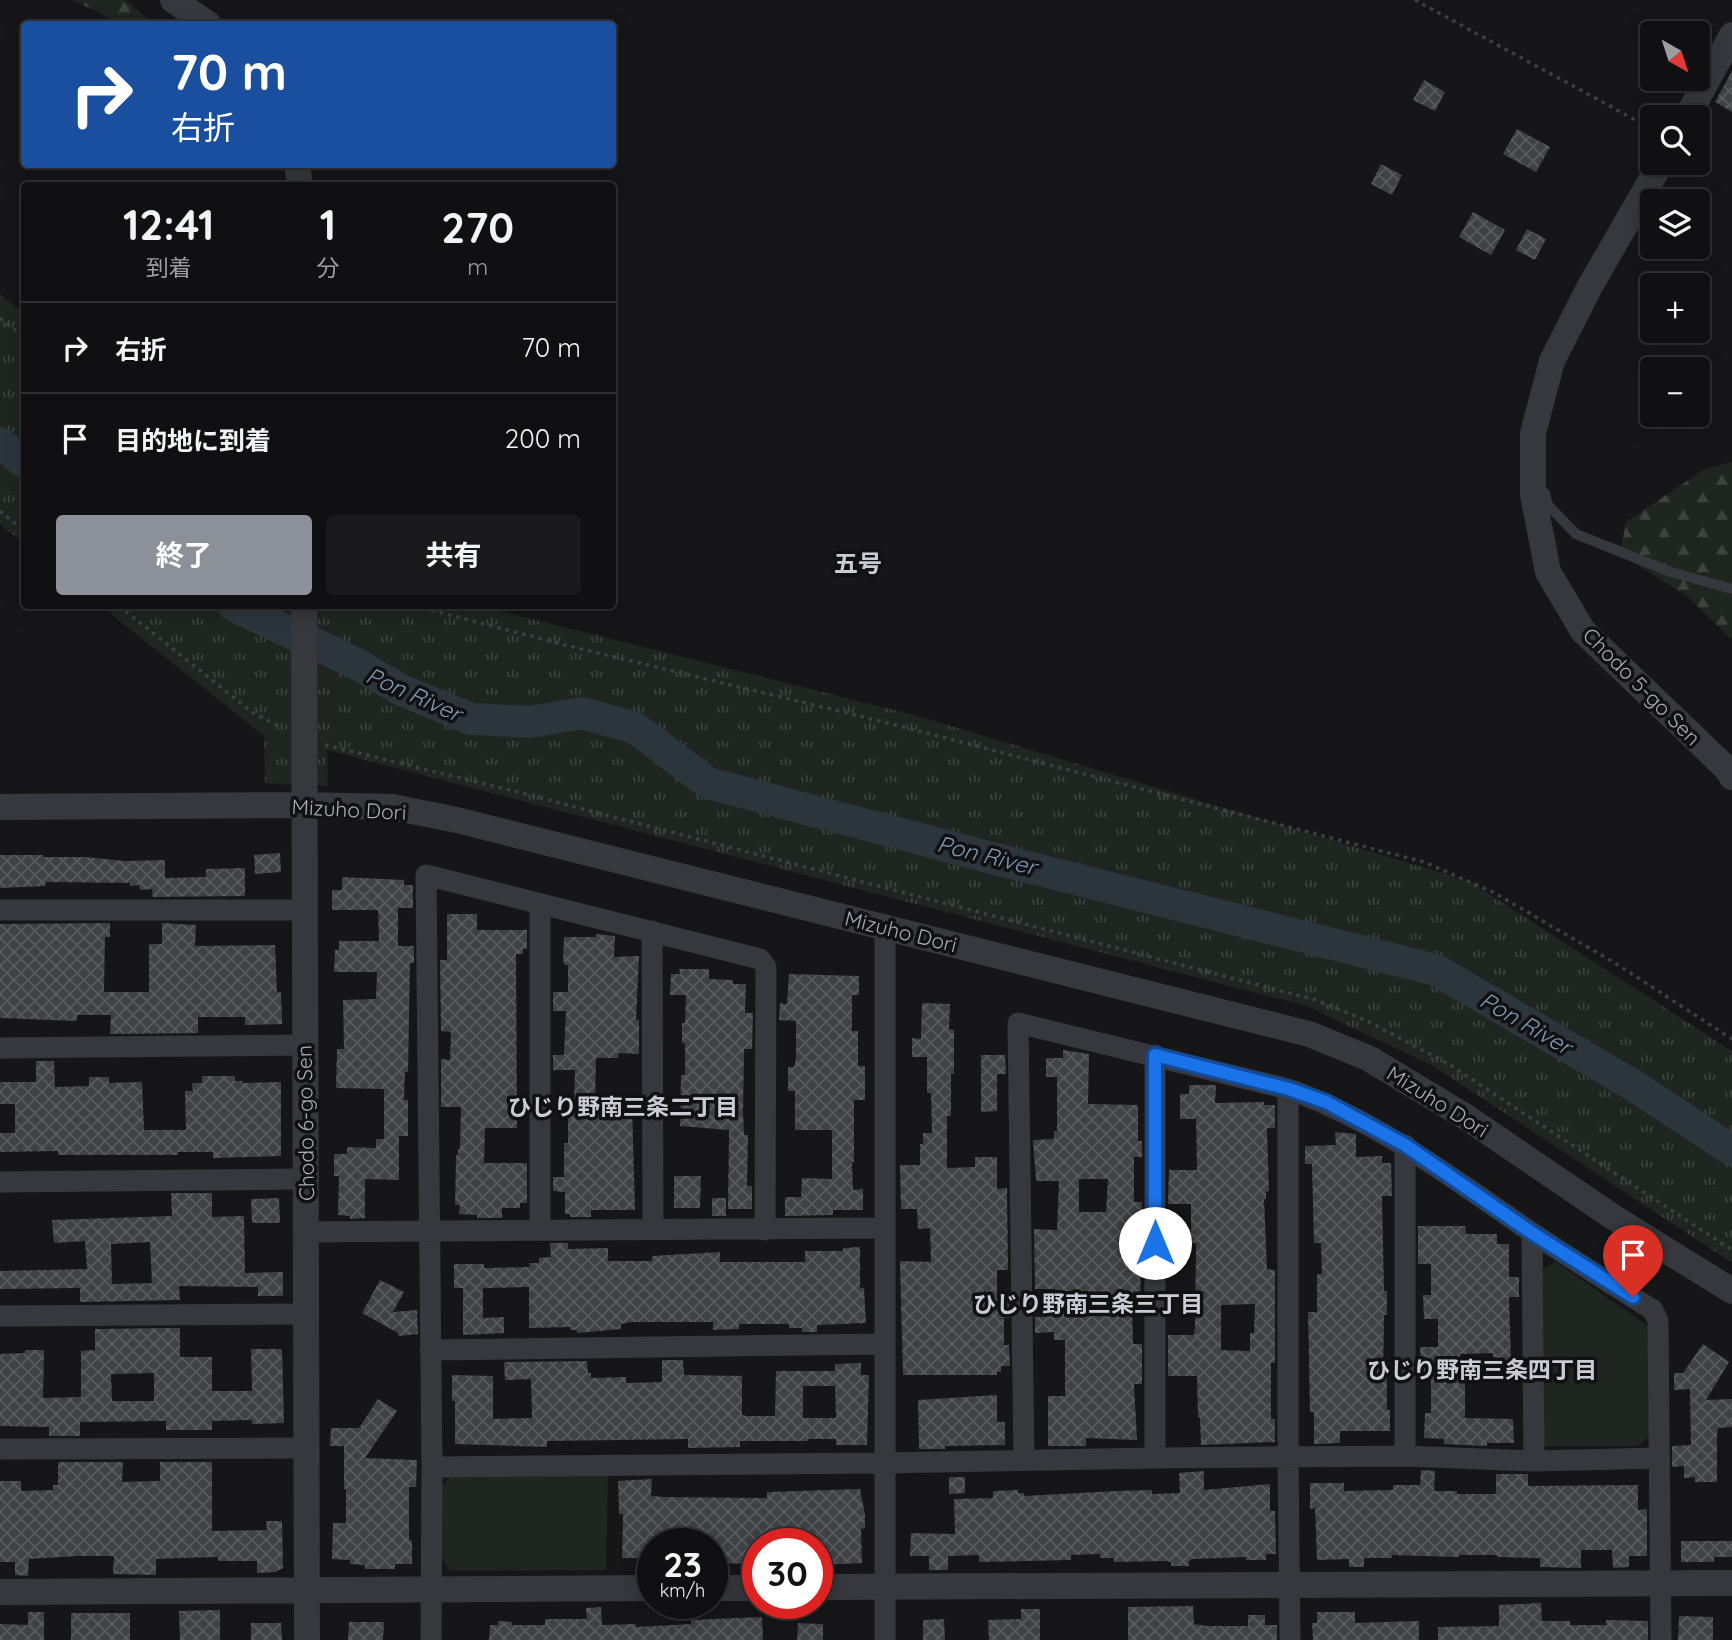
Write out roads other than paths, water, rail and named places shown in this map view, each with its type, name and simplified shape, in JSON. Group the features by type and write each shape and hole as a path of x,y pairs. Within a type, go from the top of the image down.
{"street":[{"path":"173,0 204,21"},
{"path":"1694,105 1732,35"},
{"name":"Chodo 5-go Sen","path":"1654,175 1589,288 1552,361 1533,433 1532,495 1548,572 1583,631 1727,769 1732,777"},
{"name":"Chodo 6-go Sen","path":"304,609 307,1640"},
{"name":"Mizuho Dori","path":"0,807 392,807 457,820 1309,1034 1368,1058 1466,1117 1613,1217 1732,1291"},
{"path":"431,1640 432,1466 426,875 760,959 766,967 765,1230"},
{"path":"540,905 540,1230"},
{"path":"0,910 305,910"},
{"path":"885,927 885,1640"},
{"path":"652,931 653,1229"},
{"path":"1024,1460 1018,1024 1155,1055 1289,1089 1326,1102 1405,1145 1532,1233 1653,1310 1658,1321 1661,1640"},
{"path":"0,1048 304,1045"},
{"path":"1155,1055 1155,1458"},
{"path":"1289,1089 1290,1640"},
{"path":"1405,1145 1405,1456"},
{"path":"0,1182 306,1179"},
{"path":"306,1232 883,1228"},
{"path":"1532,1233 1534,1461"},
{"path":"0,1316 307,1314"},
{"path":"430,1350 884,1344"},
{"path":"0,1449 306,1448"},
{"path":"432,1466 1405,1456 1534,1461 1659,1458"},
{"path":"833,1587 1732,1583"},
{"path":"0,1592 637,1588"}],"lane":[{"path":"1533,454 1548,505 1576,534 1671,572 1732,589"}],"waterway":[{"name":"Pon River","path":"0,443 21,460"},
{"name":"Pon River","path":"240,609 355,663 401,690 471,719 531,722 582,713 635,728 708,783 1436,970 1631,1084 1732,1150"}],"district":[{"name":"五号","path":"858,563"},
{"name":"ひじり野南三条二丁目","path":"623,1106"},
{"name":"ひじり野南三条三丁目","path":"1088,1303"},
{"name":"ひじり野南三条四丁目","path":"1482,1369"}]}
